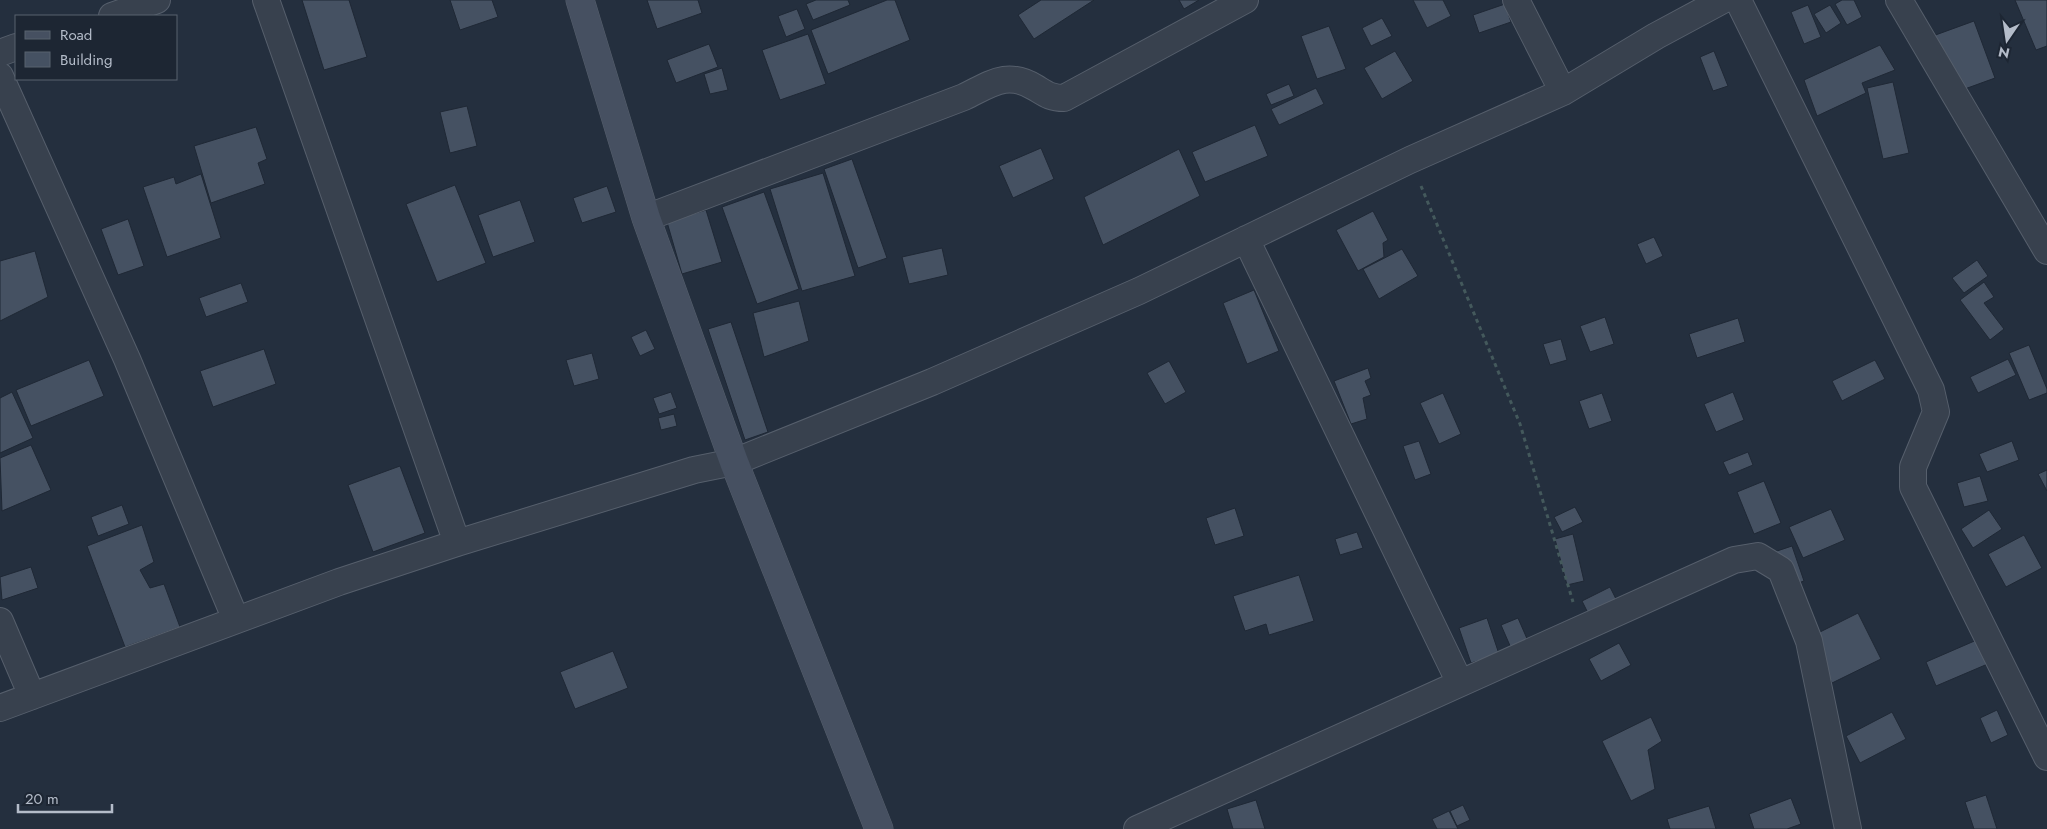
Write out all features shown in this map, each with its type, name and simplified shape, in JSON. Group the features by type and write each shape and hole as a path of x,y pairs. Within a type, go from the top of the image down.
{"street":[{"path":"115,15 157,0"},
{"path":"266,0 457,543"},
{"path":"580,0 646,218 734,462 879,829"},
{"path":"646,218 964,97 1004,78 1025,82 1050,98 1064,98 1245,0"},
{"path":"1516,0 1563,92"},
{"path":"0,708 236,620 457,543 694,470 734,462 932,382 1138,291 1410,160 1563,92 1656,36 1722,0"},
{"path":"1738,0 1931,390 1936,412 1913,467 1913,487 2047,757"},
{"path":"1899,0 2047,251"},
{"path":"0,52 15,47"},
{"path":"0,76 128,360 236,620"},
{"path":"1246,239 1460,683"},
{"path":"1137,829 1734,560 1758,556 1782,570 1809,641 1848,829"},
{"path":"0,621 32,696"}],"path":[{"path":"1410,160 1520,424 1581,628"}],"building":[{"path":"302,0 349,0 367,57 324,70"},
{"path":"450,0 492,0 498,17 460,30"},
{"path":"647,0 698,0 702,13 657,29"},
{"path":"816,0 848,0 850,5 813,20 806,4"},
{"path":"887,0 895,0 910,40 828,74 811,30"},
{"path":"1041,0 1094,0 1034,39 1018,15"},
{"path":"1179,0 1199,0 1184,9"},
{"path":"1413,0 1443,0 1451,16 1427,28"},
{"path":"1842,0 1854,0 1862,17 1847,25 1835,4"},
{"path":"2015,0 2047,0 2047,46 2036,50"},
{"path":"1505,4 1511,22 1479,33 1473,15"},
{"path":"1808,5 1821,37 1804,44 1791,12"},
{"path":"1830,5 1841,23 1826,33 1814,14"},
{"path":"797,9 805,29 786,37 778,16"},
{"path":"1382,18 1392,36 1371,46 1362,28"},
{"path":"1974,21 1995,78 1951,94 1930,37"},
{"path":"1329,26 1346,69 1317,79 1301,36"},
{"path":"808,34 826,84 780,100 762,50"},
{"path":"709,44 718,67 676,83 667,60"},
{"path":"1880,45 1895,70 1862,83 1866,93 1817,116 1804,80"},
{"path":"1395,51 1413,81 1382,99 1364,68"},
{"path":"1714,51 1728,86 1713,91 1700,57"},
{"path":"722,68 728,90 710,94 704,74"},
{"path":"1893,82 1909,153 1883,159 1867,88"},
{"path":"1289,84 1294,96 1271,105 1266,94"},
{"path":"1316,88 1324,104 1279,125 1271,109"},
{"path":"467,106 477,146 450,153 440,112"},
{"path":"1255,125 1268,156 1205,182 1192,152"},
{"path":"256,127 267,159 258,163 265,184 211,203 194,146"},
{"path":"1041,148 1054,179 1013,198 999,166"},
{"path":"1179,149 1200,196 1103,245 1084,197"},
{"path":"852,159 887,258 858,268 824,169"},
{"path":"823,173 855,276 802,291 770,189"},
{"path":"201,174 221,238 167,257 143,187 174,177 176,184"},
{"path":"455,185 486,263 437,282 406,204"},
{"path":"607,186 616,212 582,223 573,198"},
{"path":"764,192 799,289 757,304 722,207"},
{"path":"520,200 535,242 493,257 478,215"},
{"path":"706,210 722,262 682,274 667,222"},
{"path":"1373,211 1388,240 1383,243 1384,257 1358,271 1336,230"},
{"path":"128,219 144,266 118,275 101,229"},
{"path":"1654,237 1663,256 1646,264 1637,244"},
{"path":"942,248 948,275 909,284 902,257"},
{"path":"1402,249 1418,276 1379,299 1363,269"},
{"path":"35,251 48,297 0,321 0,261"},
{"path":"1977,260 1988,276 1964,293 1952,278"},
{"path":"1984,282 1994,297 1984,303 2004,329 1990,340 1960,300"},
{"path":"241,283 248,302 206,317 199,298"},
{"path":"1254,290 1279,351 1247,364 1223,303"},
{"path":"799,301 809,341 764,357 753,313"},
{"path":"1605,317 1614,344 1590,352 1580,326"},
{"path":"1738,318 1745,342 1697,358 1689,334"},
{"path":"731,322 768,432 745,440 708,329"},
{"path":"646,330 655,349 640,356 631,337"},
{"path":"1561,339 1567,360 1550,365 1543,344"},
{"path":"2029,345 2047,393 2029,400 2009,353"},
{"path":"264,349 276,384 213,407 200,371"},
{"path":"592,353 599,379 574,386 566,360"},
{"path":"2008,359 2016,375 1978,393 1970,377"},
{"path":"89,360 104,396 31,426 16,390"},
{"path":"1875,360 1885,379 1842,401 1832,381"},
{"path":"1169,361 1186,392 1165,404 1147,373"},
{"path":"1368,368 1371,378 1365,381 1371,395 1363,398 1367,419 1351,424 1334,381"},
{"path":"12,392 33,438 0,453 0,398"},
{"path":"671,392 677,408 659,414 653,398"},
{"path":"1733,392 1744,420 1716,432 1704,404"},
{"path":"1443,393 1461,434 1439,444 1420,403"},
{"path":"1602,393 1612,421 1589,429 1579,401"},
{"path":"674,414 677,426 661,430 658,418"},
{"path":"1419,441 1431,474 1415,480 1403,446"},
{"path":"2012,441 2019,460 1987,472 1979,454"},
{"path":"31,445 51,490 2,511 0,458"},
{"path":"1748,452 1753,465 1729,475 1723,462"},
{"path":"400,466 425,533 373,552 348,485"},
{"path":"2047,470 2047,491 2038,474"},
{"path":"1980,476 1988,501 1964,507 1957,483"},
{"path":"1764,481 1781,523 1754,534 1737,492"},
{"path":"122,505 129,524 98,536 91,517"},
{"path":"1575,507 1583,522 1562,532 1554,517"},
{"path":"1235,508 1244,536 1215,545 1206,518"},
{"path":"1831,509 1845,540 1803,558 1789,527"},
{"path":"1989,510 2002,529 1973,548 1961,529"},
{"path":"142,525 154,562 140,570 150,588 164,584 180,627 125,647 87,546"},
{"path":"1357,532 1363,548 1340,555 1335,539"},
{"path":"1573,534 1584,581 1567,585 1555,539"},
{"path":"2024,535 2042,568 2006,587 1988,554"},
{"path":"1792,546 1804,581 1778,590 1765,555"},
{"path":"31,567 38,588 2,600 0,577"},
{"path":"1299,575 1314,621 1269,635 1266,624 1245,631 1233,596"},
{"path":"1610,587 1617,601 1589,615 1582,601"},
{"path":"1858,613 1881,659 1832,683 1810,637"},
{"path":"1487,618 1499,654 1471,663 1459,628"},
{"path":"1518,618 1528,641 1511,648 1501,625"},
{"path":"1979,639 1990,663 1936,686 1926,662"},
{"path":"1619,643 1631,665 1601,681 1589,659"},
{"path":"613,651 628,688 575,709 560,672"},
{"path":"1997,710 2008,735 1991,743 1980,718"},
{"path":"1892,712 1906,739 1860,763 1846,736"},
{"path":"1651,717 1662,741 1648,750 1655,789 1631,801 1602,741"},
{"path":"1986,795 1997,829 1974,829 1965,802"},
{"path":"1791,798 1801,824 1787,829 1754,829 1749,814"},
{"path":"1256,800 1265,829 1233,829 1227,809"},
{"path":"1463,805 1470,820 1457,826 1450,811"},
{"path":"1709,806 1716,829 1670,829 1667,819"},
{"path":"1449,811 1458,829 1437,829 1432,819"}]}
